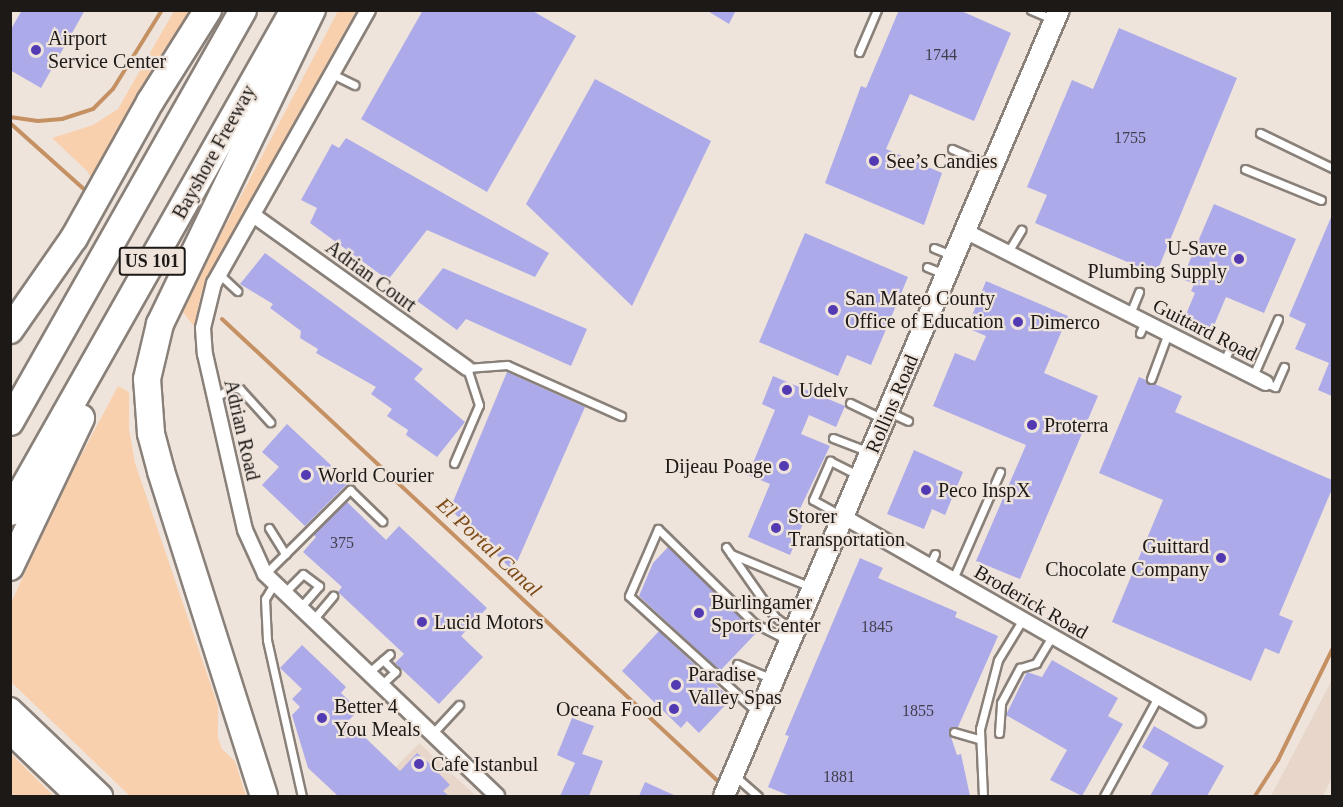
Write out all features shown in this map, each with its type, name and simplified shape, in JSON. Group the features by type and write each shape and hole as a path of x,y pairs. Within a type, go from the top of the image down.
{"highway":[{"path":"10,330 74,238 150,102 208,10"},
{"name":"US 101","path":"10,422 243,10"},
{"name":"Bayshore Freeway","path":"10,512 294,10"},
{"path":"264,796 161,471 151,433 147,379 160,324 312,10"},
{"path":"10,567 152,262"}],"main road":[{"name":"Rollins Road","path":"730,784 1057,15"},
{"path":"10,710 91,795"},
{"path":"10,732 91,795"}],"street":[{"name":"Adrian Road","path":"368,10 219,274 207,304 204,328 214,399 245,530 274,584 497,796"},
{"name":"Adrian Court","path":"253,215 467,368"},
{"name":"Guittard Road","path":"965,231 1130,314 1142,327 1168,333 1266,383"},
{"name":"Broderick Road","path":"844,517 933,560 954,579 1198,720"}],"lane":[{"path":"860,52 877,10"},
{"path":"1032,10 1057,15"},
{"path":"332,74 355,85"},
{"path":"1260,133 1332,168"},
{"path":"952,149 992,166"},
{"path":"1245,169 1321,200"},
{"path":"1008,252 1021,230"},
{"path":"934,248 954,256"},
{"path":"927,267 946,275"},
{"path":"219,274 237,291"},
{"path":"1130,314 1139,292"},
{"path":"1253,376 1278,318"},
{"path":"1151,379 1168,333"},
{"path":"1224,361 1230,348"},
{"path":"454,463 479,405 467,368 507,365 621,416"},
{"path":"1266,383 1275,387 1284,367"},
{"path":"214,399 232,387 240,389 270,422"},
{"path":"850,403 908,421"},
{"path":"833,438 872,453"},
{"path":"844,517 813,500 830,461 861,477"},
{"path":"954,579 1000,472"},
{"path":"302,796 267,640 265,599 274,584 285,554 350,490 382,520"},
{"path":"269,528 285,554"},
{"path":"760,714 629,596 658,529 754,623 793,637"},
{"path":"726,547 775,617 793,637"},
{"path":"730,554 814,588"},
{"path":"274,584 303,574 319,586 299,609"},
{"path":"312,621 333,596"},
{"path":"983,796 978,739 998,660 1023,619"},
{"path":"999,733 1001,703 1020,668 1036,663 1052,636"},
{"path":"367,674 390,654"},
{"path":"380,686 394,672 382,660"},
{"path":"736,664 775,679"},
{"path":"1104,796 1158,697"},
{"path":"431,735 459,705"},
{"path":"954,732 978,739"},
{"path":"730,784 758,796"}],"shaded area":[{"path":"174,11 193,11 118,133 95,184 87,171 52,138 93,125 118,109"},
{"path":"338,11 356,11 213,267 201,294 194,326 181,310"},
{"path":"118,386 129,392 129,429 135,463 218,706 218,737 222,749 235,761 246,796 130,796 11,682 11,603 60,495"},
{"path":"1332,680 1332,778 1323,796 1271,796"},
{"path":"419,743 476,796 368,796"},
{"path":"11,754 54,796 11,796"}],"building":[{"name":"Airport Service Center","path":"22,10 85,10 41,88 10,70 10,31"},
{"path":"423,10 531,10 576,36 487,192 361,119"},
{"path":"706,10 736,10 729,24"},
{"path":"899,10 959,10 1011,33 974,121 910,94 886,149 942,173 924,225 825,183 861,86 866,88"},
{"path":"1119,28 1237,78 1156,274 1035,223 1047,195 1027,187 1072,80 1093,89"},
{"path":"595,79 711,141 632,306 526,204"},
{"path":"346,138 549,253 535,277 427,230 388,280 310,223 317,208 301,200 332,144 339,148"},
{"name":"U-Save Plumbing Supply","path":"1214,204 1296,239 1264,313 1226,297 1212,330 1184,319 1195,293 1191,291 1194,284 1182,279"},
{"path":"1332,215 1332,396 1318,390 1329,363 1295,349 1306,324 1289,316"},
{"name":"San Mateo County Office of Education","path":"805,233 908,277 871,365 847,355 838,376 759,342"},
{"path":"265,253 423,369 414,379 465,422 437,457 406,435 408,430 387,416 392,409 371,394 376,387 316,353 318,349 300,338 301,331 270,308 273,304 240,284"},
{"path":"443,268 587,329 571,366 466,319 457,330 417,301"},
{"path":"986,281 1068,316 1044,373 1098,396 1020,579 976,561 1026,445 933,406 955,353 975,361 986,336 967,328"},
{"path":"507,372 585,407 513,571 450,509"},
{"path":"773,376 845,406 836,427 809,415 801,434 830,446 797,515 805,519 790,555 748,537 770,484 748,475 775,410 762,404"},
{"name":"Guittard Chocolate Company","path":"1139,377 1182,396 1175,412 1332,480 1332,489 1279,615 1293,621 1279,654 1265,648 1251,681 1112,622 1163,500 1099,473"},
{"name":"World Courier","path":"287,424 349,482 305,526 262,485 279,467 262,452"},
{"name":"Peco InspX","path":"914,450 963,472 945,515 932,509 924,529 887,514"},
{"name":"Lucid Motors","path":"346,501 386,540 399,526 487,608 461,636 483,657 439,704 395,663 404,654 338,592 342,587 303,552 316,537 313,534"},
{"name":"Burlingamer Sports Center","path":"668,547 758,631 720,671 639,596 653,563"},
{"path":"860,558 883,568 878,578 957,612 955,617 998,636 958,727 949,731 957,755 961,754 970,796 790,796 768,787 789,736 785,735"},
{"name":"Paradise Valley Spas","path":"659,631 731,699 699,733 687,721 681,728 622,671"},
{"name":"Better 4 You Meals","path":"302,645 346,687 341,693 359,710 348,721 400,771 417,753 450,785 443,791 449,796 338,796 308,768 292,715 300,707 292,699 302,689 280,668"},
{"path":"1052,660 1118,698 1108,716 1123,724 1082,796 1050,780 1067,750 1006,715 1027,672 1042,677"},
{"path":"572,718 594,726 582,754 603,761 589,796 560,796 575,763 557,755"},
{"path":"1154,726 1224,766 1207,796 1150,796 1169,763 1142,747"},
{"path":"645,782 676,796 639,796"}],"waterway":[{"path":"10,117 38,121 62,119 93,109 113,89 162,10"},
{"name":"El Portal Canal","path":"10,123 86,191"},
{"name":"El Portal Canal","path":"222,319 721,784"},
{"path":"1255,796 1278,760 1332,650"}],"place":[{"name":"Airport Service Center","path":"36,50"},
{"name":"See’s Candies","path":"874,161"},
{"name":"U-Save Plumbing Supply","path":"1239,259"},
{"name":"San Mateo County Office of Education","path":"833,310"},
{"name":"Dimerco","path":"1018,322"},
{"name":"Udelv","path":"787,390"},
{"name":"Proterra","path":"1032,425"},
{"name":"Dijeau Poage","path":"784,466"},
{"name":"World Courier","path":"306,475"},
{"name":"Peco InspX","path":"926,490"},
{"name":"Storer Transportation","path":"776,528"},
{"name":"Guittard Chocolate Company","path":"1221,558"},
{"name":"Burlingamer Sports Center","path":"699,613"},
{"name":"Lucid Motors","path":"422,622"},
{"name":"Paradise Valley Spas","path":"676,685"},
{"name":"Oceana Food","path":"674,709"},
{"name":"Better 4 You Meals","path":"322,718"},
{"name":"Cafe Istanbul","path":"419,764"}]}
